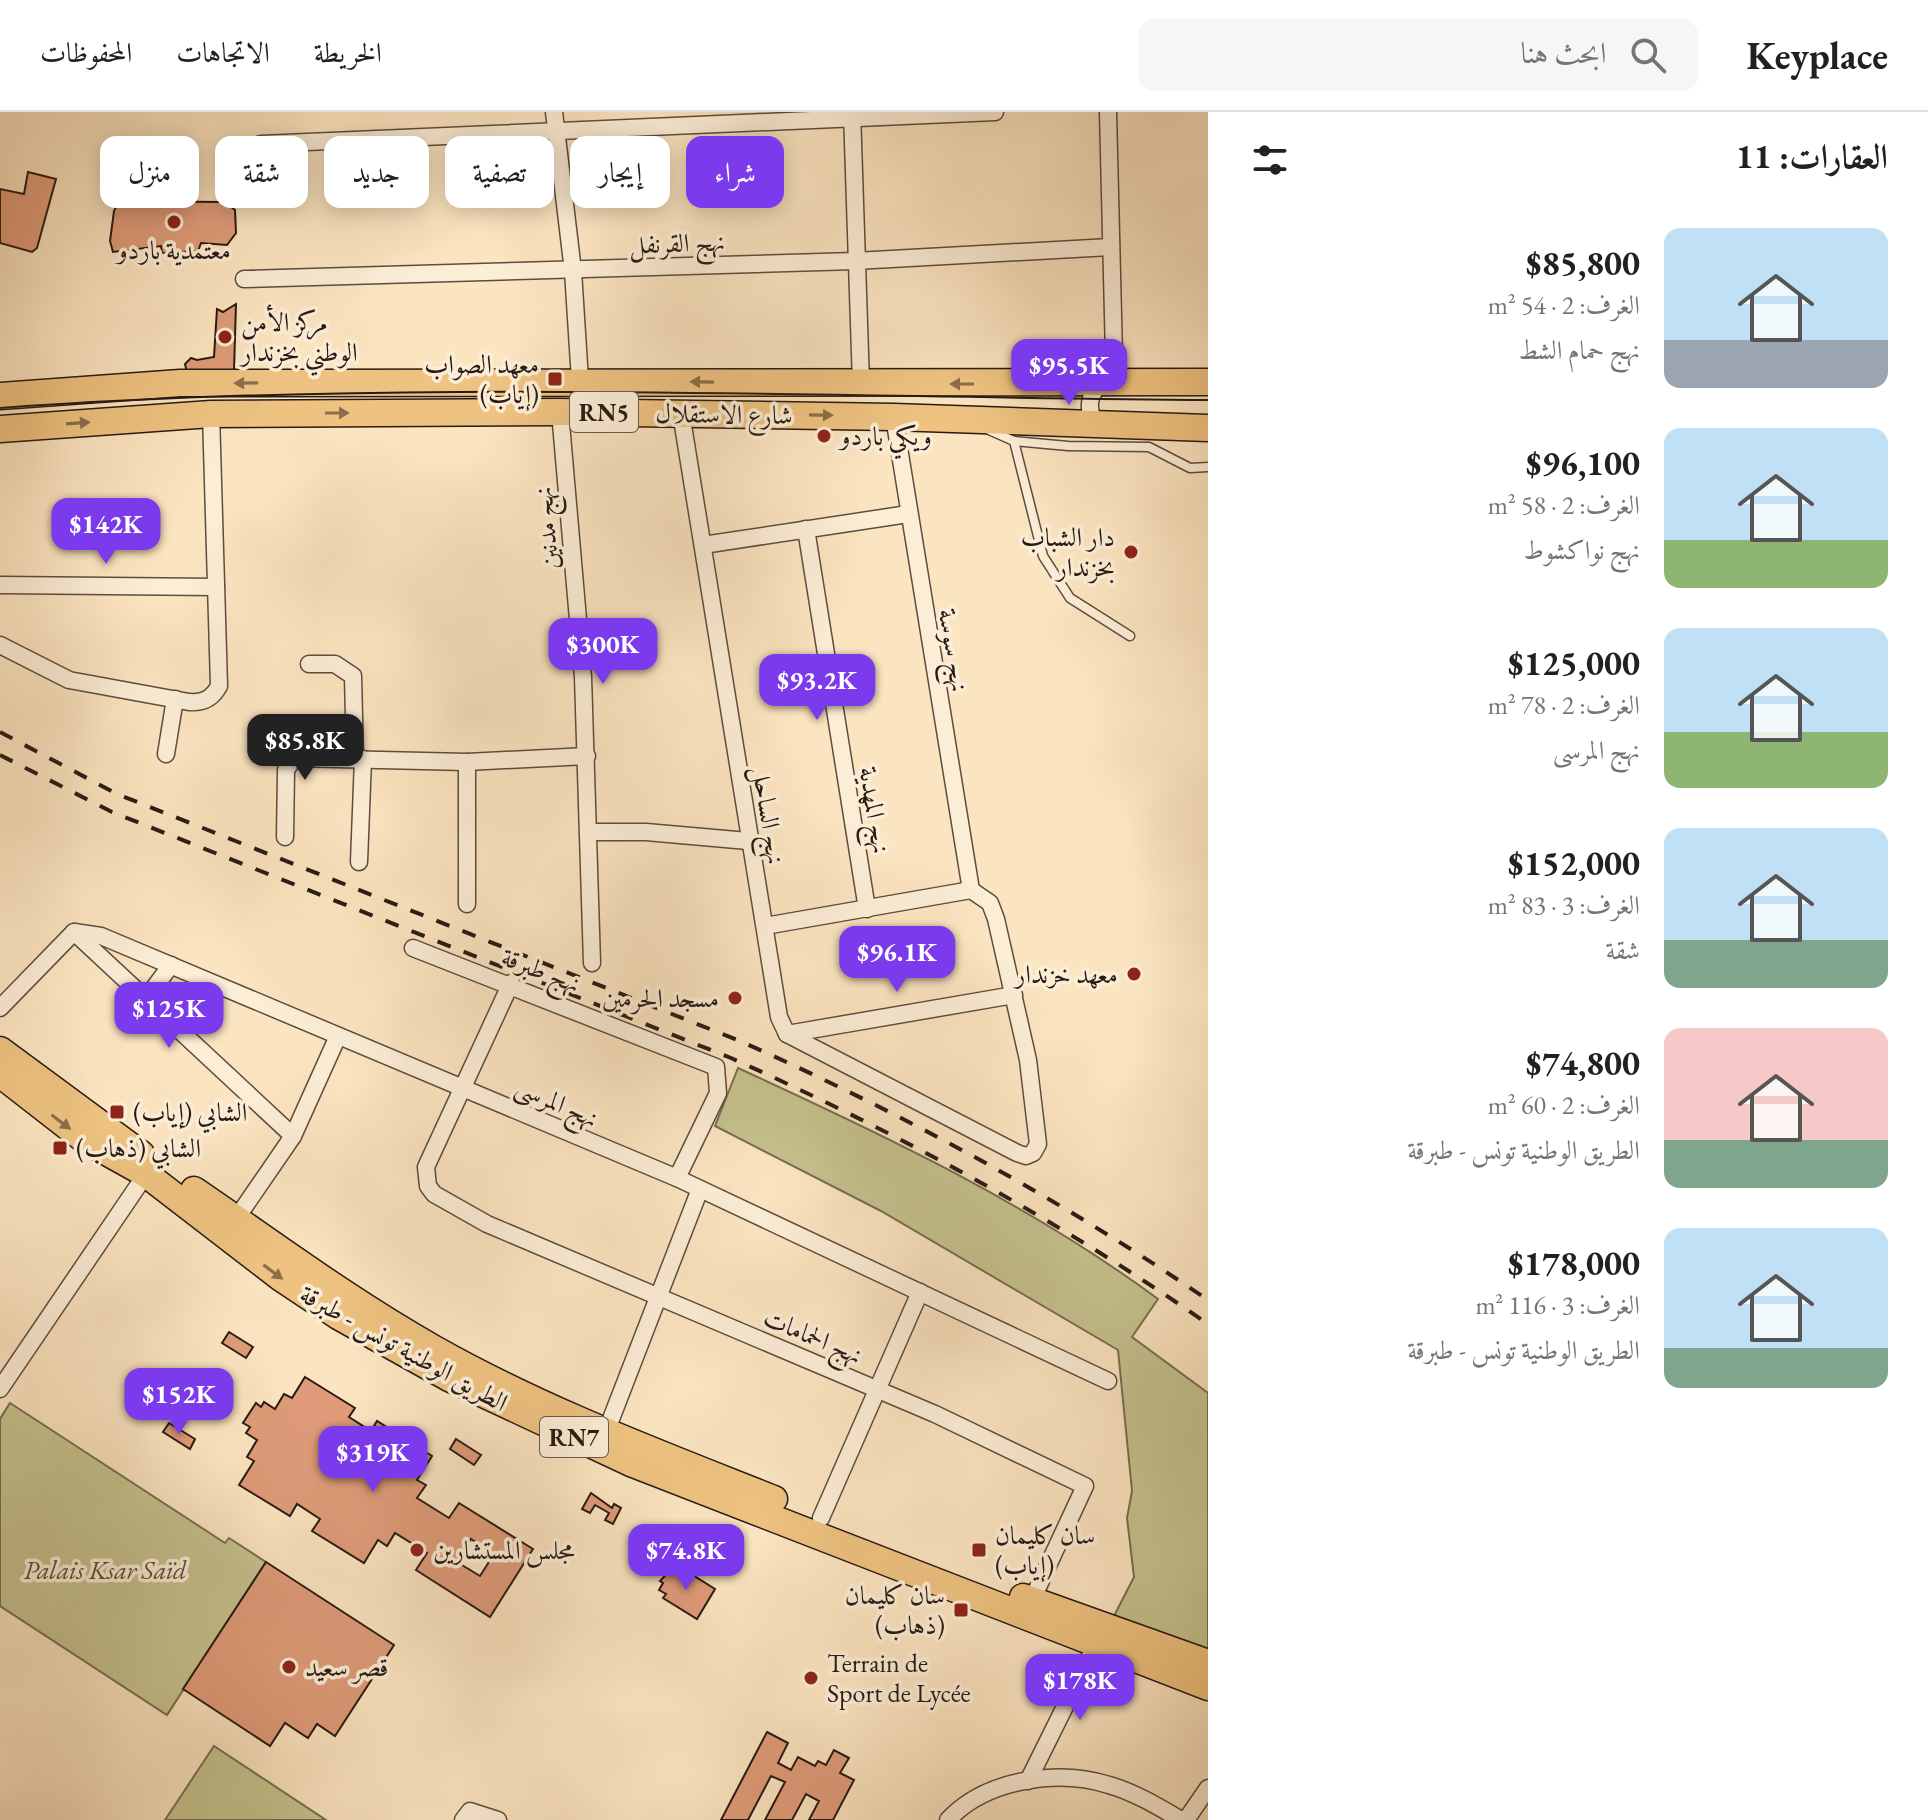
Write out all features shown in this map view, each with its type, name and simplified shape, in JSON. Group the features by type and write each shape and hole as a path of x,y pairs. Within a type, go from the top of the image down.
{"main road":[{"name":"شارع الاستقلال","path":"0,396 180,383 580,380 861,384 1208,382"},
{"name":"شارع الاستقلال","path":"0,429 211,414 560,412 894,417 1105,426 1149,437 1208,428"},
{"name":"الطريق الوطنية تونس - طبرقة","path":"0,1050 96,1123 337,1289 429,1346 606,1432 1032,1600 1208,1663"},
{"name":"الطريق الوطنية تونس - طبرقة","path":"0,1074 85,1140 146,1174 281,1278 338,1316 461,1384 633,1464 1208,1687"}],"street":[{"path":"554,112 573,271 580,380"},
{"path":"308,142 556,130 672,119 995,112"},
{"path":"1105,426 1093,419 1089,404 1092,390 1111,369 1114,356 1108,112"},
{"path":"852,115 861,384"},
{"name":"نهج القرنفل","path":"244,279 855,261 1110,247"},
{"name":"نهج مدنين","path":"560,412 587,756 592,963"},
{"name":"نهج الساحل","path":"681,413 748,841 779,1017 787,1034"},
{"path":"0,645 69,680 200,702 215,694 219,686 211,414"},
{"name":"نهج سوسة","path":"894,417 971,890"},
{"path":"703,545 908,514"},
{"name":"نهج المهدية","path":"806,529 867,909"},
{"path":"0,585 216,587"},
{"path":"309,664 335,664 353,676 359,758 359,862"},
{"path":"166,754 175,699"},
{"path":"285,837 285,776 289,761 298,758 467,762 587,756"},
{"path":"467,762 467,904"},
{"path":"590,832 646,832 748,841"},
{"path":"765,926 971,890 990,903 1028,1060 1038,1144 1033,1153 1026,1156 787,1034"},
{"path":"0,1008 74,932 293,1136"},
{"name":"نهج المرسى","path":"74,932 101,936 677,1178 1108,1381"},
{"name":"نهج طبرقة","path":"413,948 511,983 716,1067 718,1093 677,1178"},
{"path":"145,1000 171,965"},
{"path":"460,1087 511,983"},
{"path":"787,1034 1014,995"},
{"path":"236,1219 293,1136 338,1036"},
{"name":"نهج الحمامات","path":"460,1087 426,1167 428,1186 434,1194 487,1224 877,1389 1085,1486 1032,1600"},
{"path":"0,1389 146,1174"},
{"path":"606,1432 700,1189"},
{"path":"821,1518 920,1292"},
{"path":"1028,1781 1096,1644"},
{"path":"948,1820 965,1804 985,1794 1028,1781 1084,1780 1111,1785 1184,1820 1208,1788"},
{"path":"463,1820 470,1811 476,1811 498,1820"}],"lane":[{"path":"962,420 1014,441 1068,446 1149,437 1190,468 1208,467"},
{"path":"1014,441 1043,556 1070,598 1130,636"}],"green space":[{"path":"738,1068 901,1145 1006,1201 1109,1264 1158,1299 1132,1337 1208,1393 1208,1655 1113,1618 1134,1577 1127,1518 1132,1491 1118,1350 881,1211 715,1126"},
{"name":"Palais Ksar Saïd","path":"10,1403 225,1543 229,1538 266,1562 167,1715 0,1606 0,1419"},
{"path":"214,1746 326,1820 165,1820"}],"building":[{"path":"28,172 56,179 37,248 32,252 0,243 0,189 24,194"},
{"name":"معتمدية باردو","path":"199,202 215,202 215,208 235,210 236,233 227,245 201,243 198,251 162,253 161,246 113,252 110,241 116,208 199,208"},
{"name":"مركز الأمن الوطني بخزندار","path":"236,304 234,371 187,373 185,364 191,358 214,357 217,309 223,312"},
{"path":"229,1332 253,1347 246,1358 222,1343"},
{"path":"305,1377 355,1408 349,1417 371,1431 377,1421 432,1456 417,1480 426,1485 417,1498 449,1518 459,1503 533,1549 490,1617 416,1570 427,1553 395,1533 387,1546 378,1540 364,1563 312,1531 320,1519 297,1504 290,1516 239,1485 254,1461 247,1457 257,1440 246,1433 250,1427 243,1423 256,1403 261,1407 264,1402 275,1409 284,1394 292,1398","holes":["471,1539 494,1554 480,1576 457,1562"]},
{"path":"169,1423 195,1439 190,1449 163,1432"},
{"path":"456,1439 481,1455 474,1465 450,1449"},
{"path":"591,1493 612,1508 614,1504 621,1508 613,1524 605,1520 609,1513 595,1505 590,1513 582,1509"},
{"name":"قصر سعيد","path":"266,1562 394,1645 335,1736 317,1724 308,1738 285,1723 270,1746 183,1689"},
{"path":"672,1568 681,1573 683,1569 715,1589 697,1619 663,1598 666,1594 659,1590 663,1583 660,1581"},
{"path":"767,1732 788,1743 778,1763 791,1770 798,1757 815,1766 818,1761 826,1765 834,1750 849,1758 840,1773 854,1780 833,1820 809,1820 819,1801 806,1794 792,1820 765,1820 785,1782 771,1776 748,1820 721,1820"}],"tram line":[{"path":"0,408 151,399 453,392 1208,400"}],"railway":[{"path":"0,732 117,794 740,1041 801,1069 980,1160 1096,1227 1208,1300"},
{"path":"0,755 112,812 731,1058 855,1116 1035,1213 1208,1324"}],"place":[{"name":"معتمدية باردو","path":"174,222"},
{"name":"مركز الأمن الوطني بخزندار","path":"225,337"},
{"name":"معهد الصواب (إياب)","path":"555,379"},
{"name":"ويكي باردو","path":"824,436"},
{"name":"دار الشباب بخزندار","path":"1131,552"},
{"name":"معهد خزندار","path":"1134,974"},
{"name":"مسجد الحرمين","path":"735,998"},
{"name":"الشابي (إياب)","path":"117,1112"},
{"name":"الشابي (ذهاب)","path":"60,1148"},
{"name":"مجلس المستشارين","path":"417,1550"},
{"name":"سان كليمان (إياب)","path":"979,1550"},
{"name":"سان كليمان (ذهاب)","path":"961,1610"},
{"name":"قصر سعيد","path":"289,1667"},
{"name":"Terrain de Sport de Lycée","path":"811,1678"}]}
